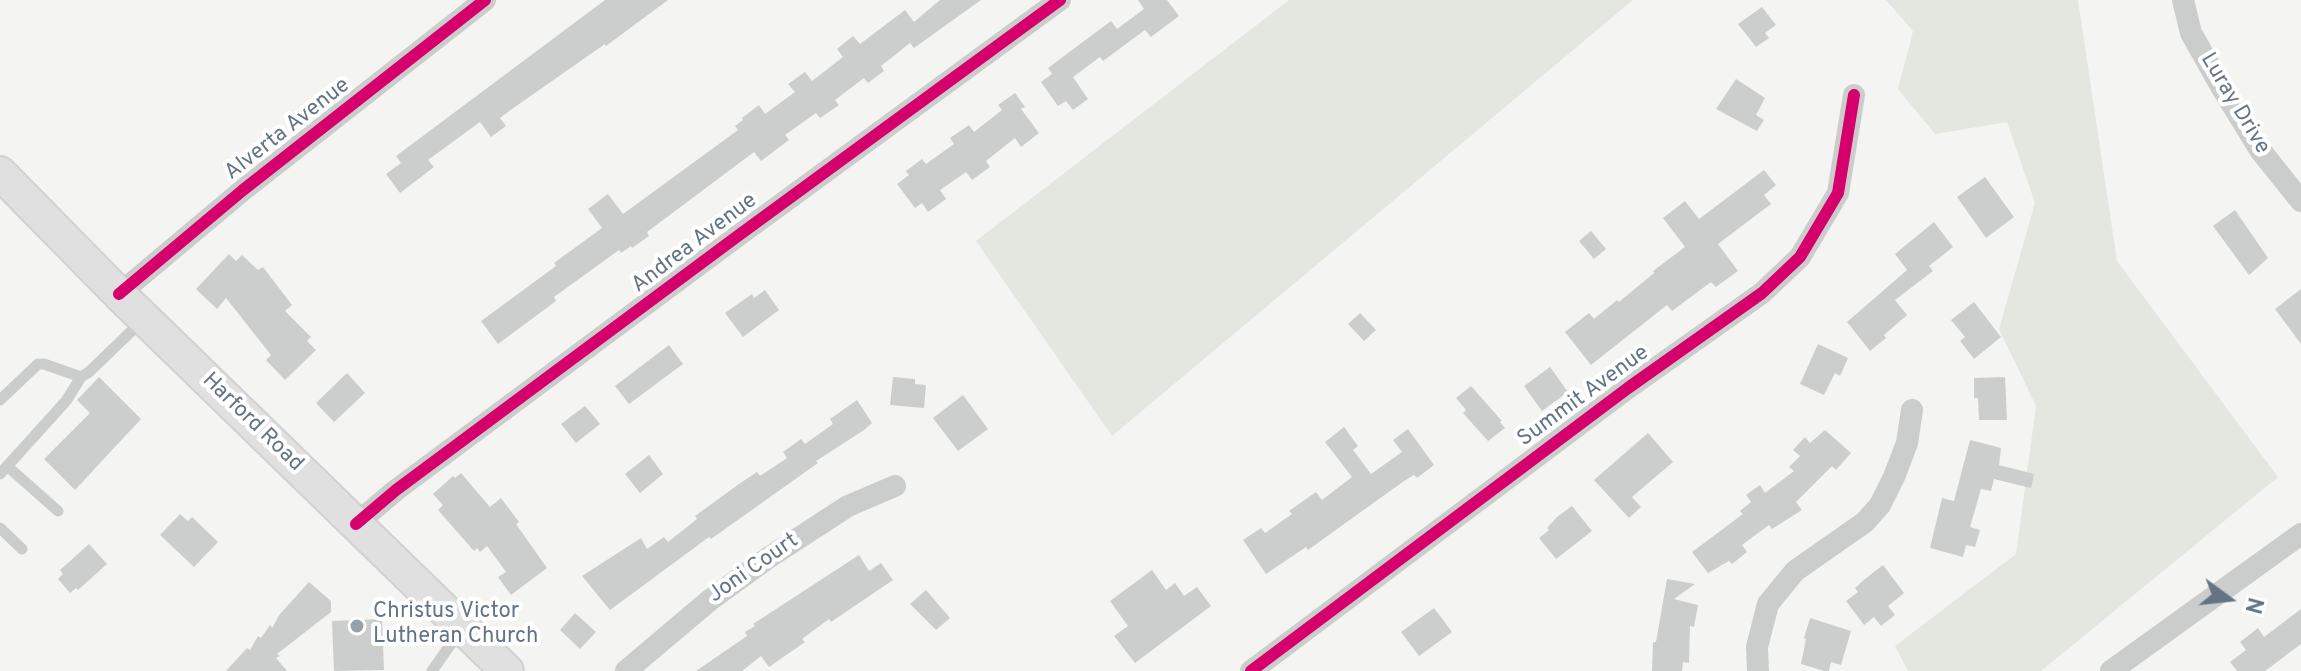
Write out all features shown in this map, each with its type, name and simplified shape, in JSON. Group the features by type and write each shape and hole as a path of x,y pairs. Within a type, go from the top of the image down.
{"main road":[{"name":"Harford Road","path":"0,173 144,319 507,671"}],"street":[{"name":"Alverta Avenue","path":"119,294 232,199 485,0"},
{"name":"Andrea Avenue","path":"356,524 396,490 1060,0"},
{"name":"Luray Drive","path":"2183,0 2191,33 2222,88 2260,150 2301,201"},
{"name":"Summit Avenue","path":"1251,671 1628,388 1762,293 1800,257 1838,193 1854,95"},
{"path":"1758,671 1757,647 1768,604 1795,571 1865,522 1880,505 1907,443 1912,410"},
{"name":"Joni Court","path":"626,671 710,600 768,558 848,506 895,486"},
{"path":"2111,671 2301,534"}],"lane":[{"path":"58,511 4,470 66,401 81,377 144,319"},
{"path":"0,400 38,364 81,377"},
{"path":"0,528 22,549"},
{"path":"432,671 462,627"}],"shaded area":[{"path":"1289,0 1633,0 1112,436 976,241"},
{"path":"1886,0 2078,0 2117,261 2278,477 2041,671 1908,671 1895,646 2016,554 2036,406 1999,329 2035,203 2007,122 1935,134 1898,89 1913,31"}],"building":[{"path":"605,0 668,0 500,118 506,126 491,137 480,122 428,160 434,167 400,193 386,174 401,163 396,156"},
{"path":"940,0 981,0 914,48 910,43 881,66 884,71 868,83 864,78 835,100 839,105 820,118 816,113 785,135 789,140 761,161 754,152 647,232 649,236 632,248 621,253 619,250 554,297 556,301 498,344 481,321 602,228 588,209 608,194 623,214 738,130 735,126 759,105 765,114 795,92 788,84 805,72 812,81 843,57 837,49 853,36 860,44 905,10 914,22"},
{"path":"1138,0 1167,0 1179,16 1151,37 1145,30 1103,61 1100,57 1073,77 1088,99 1073,110 1066,101 1058,106 1041,82 1052,74 1048,68 1111,21 1117,29 1144,9"},
{"path":"1762,7 1776,25 1765,33 1769,38 1756,47 1738,24"},
{"path":"1736,79 1765,98 1756,115 1764,120 1757,131 1716,109"},
{"path":"1015,93 1025,107 1021,109 1039,133 1021,147 1015,138 986,161 990,167 972,180 966,172 940,190 946,199 928,212 922,203 915,208 897,184 909,175 906,171 922,159 926,164 954,144 950,138 969,125 974,132 1002,110 998,105"},
{"path":"1764,170 1776,185 1764,195 1771,204 1718,244 1738,271 1716,287 1711,282 1672,311 1667,305 1591,365 1565,332 1589,313 1594,319 1617,300 1619,302 1685,247 1663,218 1685,201 1699,219"},
{"path":"1985,177 2014,217 1986,238 1957,197"},
{"path":"2235,210 2268,258 2249,275 2213,226"},
{"path":"1934,222 1953,247 1929,266 1933,271 1895,300 1907,315 1870,351 1847,322 1907,270 1895,254"},
{"path":"1591,231 1606,249 1594,259 1579,241"},
{"path":"229,254 236,261 242,255 258,270 263,267 292,305 285,311 311,337 307,341 316,350 285,380 266,360 271,355 226,298 217,309 196,289"},
{"path":"2301,289 2301,344 2275,309"},
{"path":"765,290 779,310 743,337 725,313 752,294 754,298"},
{"path":"1974,302 2001,337 1974,359 1960,341 1965,337 1951,320"},
{"path":"1360,313 1376,330 1364,341 1348,324"},
{"path":"1818,344 1848,358 1840,376 1835,373 1824,395 1800,384"},
{"path":"669,345 683,364 629,404 615,386"},
{"path":"1550,367 1568,392 1542,411 1524,386"},
{"path":"347,373 365,393 334,422 316,403"},
{"path":"99,377 141,419 75,490 44,459 90,413 77,400"},
{"path":"893,377 915,379 915,384 926,385 924,408 890,405"},
{"path":"2005,377 2007,420 1979,420 1974,378"},
{"path":"1471,386 1505,428 1488,441 1463,413 1466,410 1456,398"},
{"path":"963,395 988,429 958,451 933,418"},
{"path":"857,400 872,423 864,430 816,461 818,463 711,539 709,537 610,610 582,576 641,538 647,549 664,537 668,542 697,519 695,516 739,484 757,472 760,476 787,458 783,452 801,439 805,444 833,424 830,419"},
{"path":"585,406 600,424 576,443 561,424"},
{"path":"1344,427 1358,446 1353,450 1371,474 1402,452 1393,440 1408,429 1434,465 1417,478 1414,475 1404,481 1308,550 1306,547 1266,574 1243,540 1261,528 1265,533 1316,492 1322,500 1352,477 1325,442"},
{"path":"1825,430 1851,453 1836,470 1832,466 1796,502 1802,510 1772,529 1769,525 1742,545 1747,552 1732,564 1729,561 1708,573 1692,552 1743,514 1740,511 1751,502 1746,495 1760,485 1765,493 1794,471 1789,467 1800,456 1793,450 1805,437 1810,443"},
{"path":"1648,433 1673,462 1632,497 1641,507 1629,518 1594,480"},
{"path":"1970,440 2001,448 1999,465 2034,474 2031,488 1994,479 1991,491 1981,489 1970,527 1980,530 1975,547 1966,545 1963,557 1930,548 1942,498 1954,501"},
{"path":"649,455 663,474 640,493 625,474"},
{"path":"461,473 490,507 501,498 547,568 511,595 498,577 506,572 487,546 480,552 477,548 474,551 438,510 443,505 433,494"},
{"path":"1572,506 1592,531 1556,559 1539,538 1557,517"},
{"path":"180,514 188,521 192,517 218,542 194,567 160,535"},
{"path":"89,544 107,564 78,590 76,588 70,593 58,579 63,574 60,570"},
{"path":"859,555 869,571 881,563 893,580 831,622 829,619 802,639 805,642 769,667 761,656 742,671 696,671 747,636 745,632 755,626 753,624"},
{"path":"1883,565 1904,593 1888,606 1895,615 1881,626 1874,617 1864,625 1846,601 1858,592 1855,588"},
{"path":"1152,570 1166,590 1175,583 1184,596 1197,587 1211,606 1135,663 1114,636 1128,626 1110,601"},
{"path":"1667,579 1695,584 1674,599 1698,605 1694,627 1690,626 1689,663 1683,662 1682,671 1652,671 1653,642 1656,642"},
{"path":"309,582 331,601 331,612 277,654 280,656 276,658 287,671 226,671 247,648 250,650 258,636 261,638 270,625 272,628 280,614"},
{"path":"926,590 950,618 936,630 910,604"},
{"path":"1434,608 1452,632 1419,656 1401,632"},
{"path":"2301,609 2301,644 2265,671 2237,671 2230,662 2246,650 2240,642 2258,628 2264,637"},
{"path":"575,613 596,632 580,649 560,630"},
{"path":"1810,618 1851,631 1841,665 1831,662 1829,671 1801,664"},
{"path":"382,619 384,670 334,671 332,621"}],"cycle path":[{"path":"119,294 243,190 485,0"},
{"path":"356,524 396,490 1060,0"},
{"path":"1251,671 1628,388 1762,293 1800,257 1838,193 1854,95"}],"place":[{"name":"Christus Victor Lutheran Church","path":"357,626"}]}
